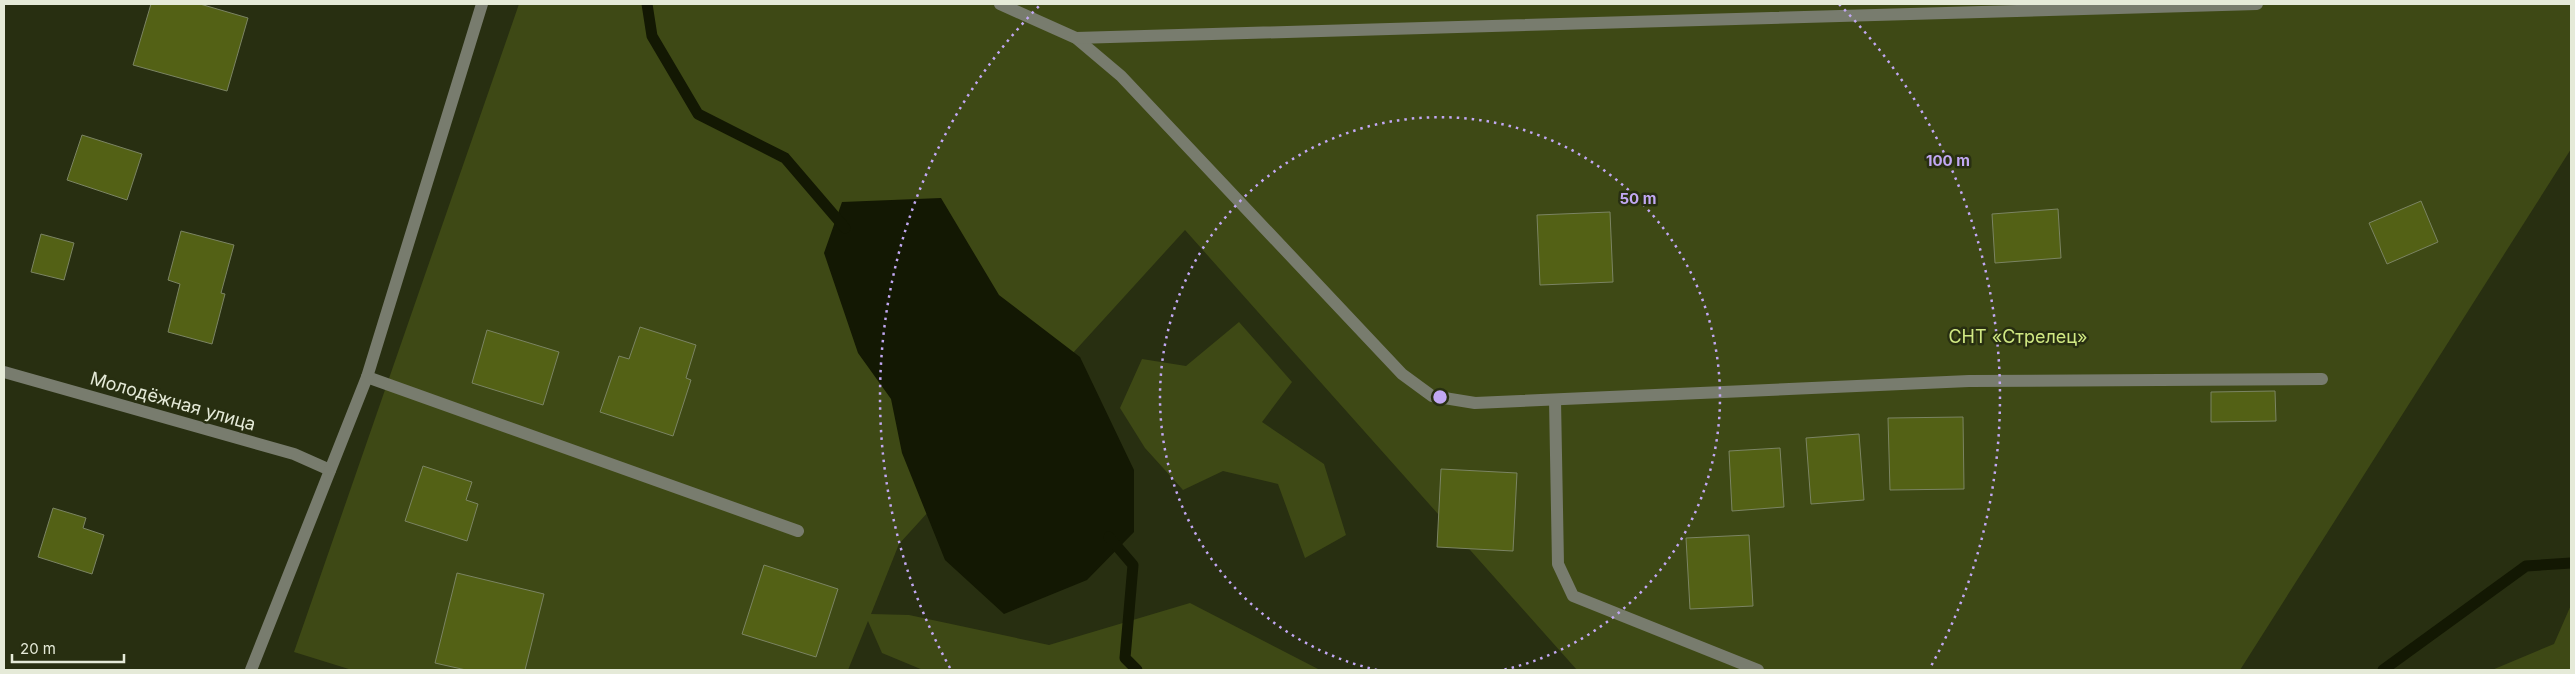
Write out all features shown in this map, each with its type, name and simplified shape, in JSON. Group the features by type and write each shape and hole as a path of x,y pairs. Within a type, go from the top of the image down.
{"street":[{"path":"251,670 367,377 482,4"},
{"path":"1000,4 1076,38 1121,76 1402,374 1432,396 1475,404 1969,381 2322,380"},
{"path":"1076,38 2257,4"},
{"name":"Молодёжная улица","path":"4,372 294,454 330,470"},
{"path":"367,377 798,531"},
{"path":"1556,400 1558,564 1573,596 1758,670"}],"green space":[{"name":"СНТ «Стрелец»","path":"519,4 2571,4 2571,149 2240,670 1577,670 1185,230 899,544 871,614 909,615 1049,645 1190,603 1320,670 923,670 882,653 868,621 848,670 352,670 294,652"},
{"path":"1239,322 1292,382 1262,422 1324,464 1346,535 1305,558 1278,484 1223,471 1183,490 1145,448 1120,408 1142,359 1186,366"},
{"path":"2571,605 2571,670 2492,670 2554,644"}],"shaded area":[{"path":"941,198 999,295 1080,357 1134,470 1134,532 1087,580 1004,614 945,560 902,453 891,399 858,353 824,253 842,202"}],"building":[{"path":"151,4 200,4 248,18 227,91 133,65"},
{"path":"82,135 142,154 127,200 67,180"},
{"path":"2421,201 2438,242 2387,264 2369,223"},
{"path":"2058,209 2061,258 1995,263 1992,214"},
{"path":"1610,212 1613,282 1540,285 1537,215"},
{"path":"181,231 234,245 221,293 225,294 212,344 168,332 180,284 168,280"},
{"path":"41,234 74,243 64,280 31,272"},
{"path":"640,327 696,345 686,378 691,380 673,436 600,412 619,356 629,359"},
{"path":"487,330 559,352 543,405 472,383"},
{"path":"2275,391 2276,421 2211,422 2211,392"},
{"path":"1963,417 1964,489 1890,490 1888,418"},
{"path":"1859,434 1864,500 1811,504 1806,438"},
{"path":"1780,448 1784,507 1732,511 1729,451"},
{"path":"423,466 472,482 466,500 478,504 467,541 405,521"},
{"path":"1441,469 1517,473 1513,551 1437,547"},
{"path":"53,508 86,518 83,528 104,535 92,574 38,557"},
{"path":"1749,535 1753,606 1690,609 1686,538"},
{"path":"764,565 838,589 816,657 742,634"},
{"path":"457,573 544,594 525,670 466,670 435,663"}],"waterway":[{"path":"647,4 652,36 698,114 785,158 845,228"},
{"path":"1109,537 1133,565 1125,658 1137,670"},
{"path":"2383,670 2526,566 2571,563"}]}
